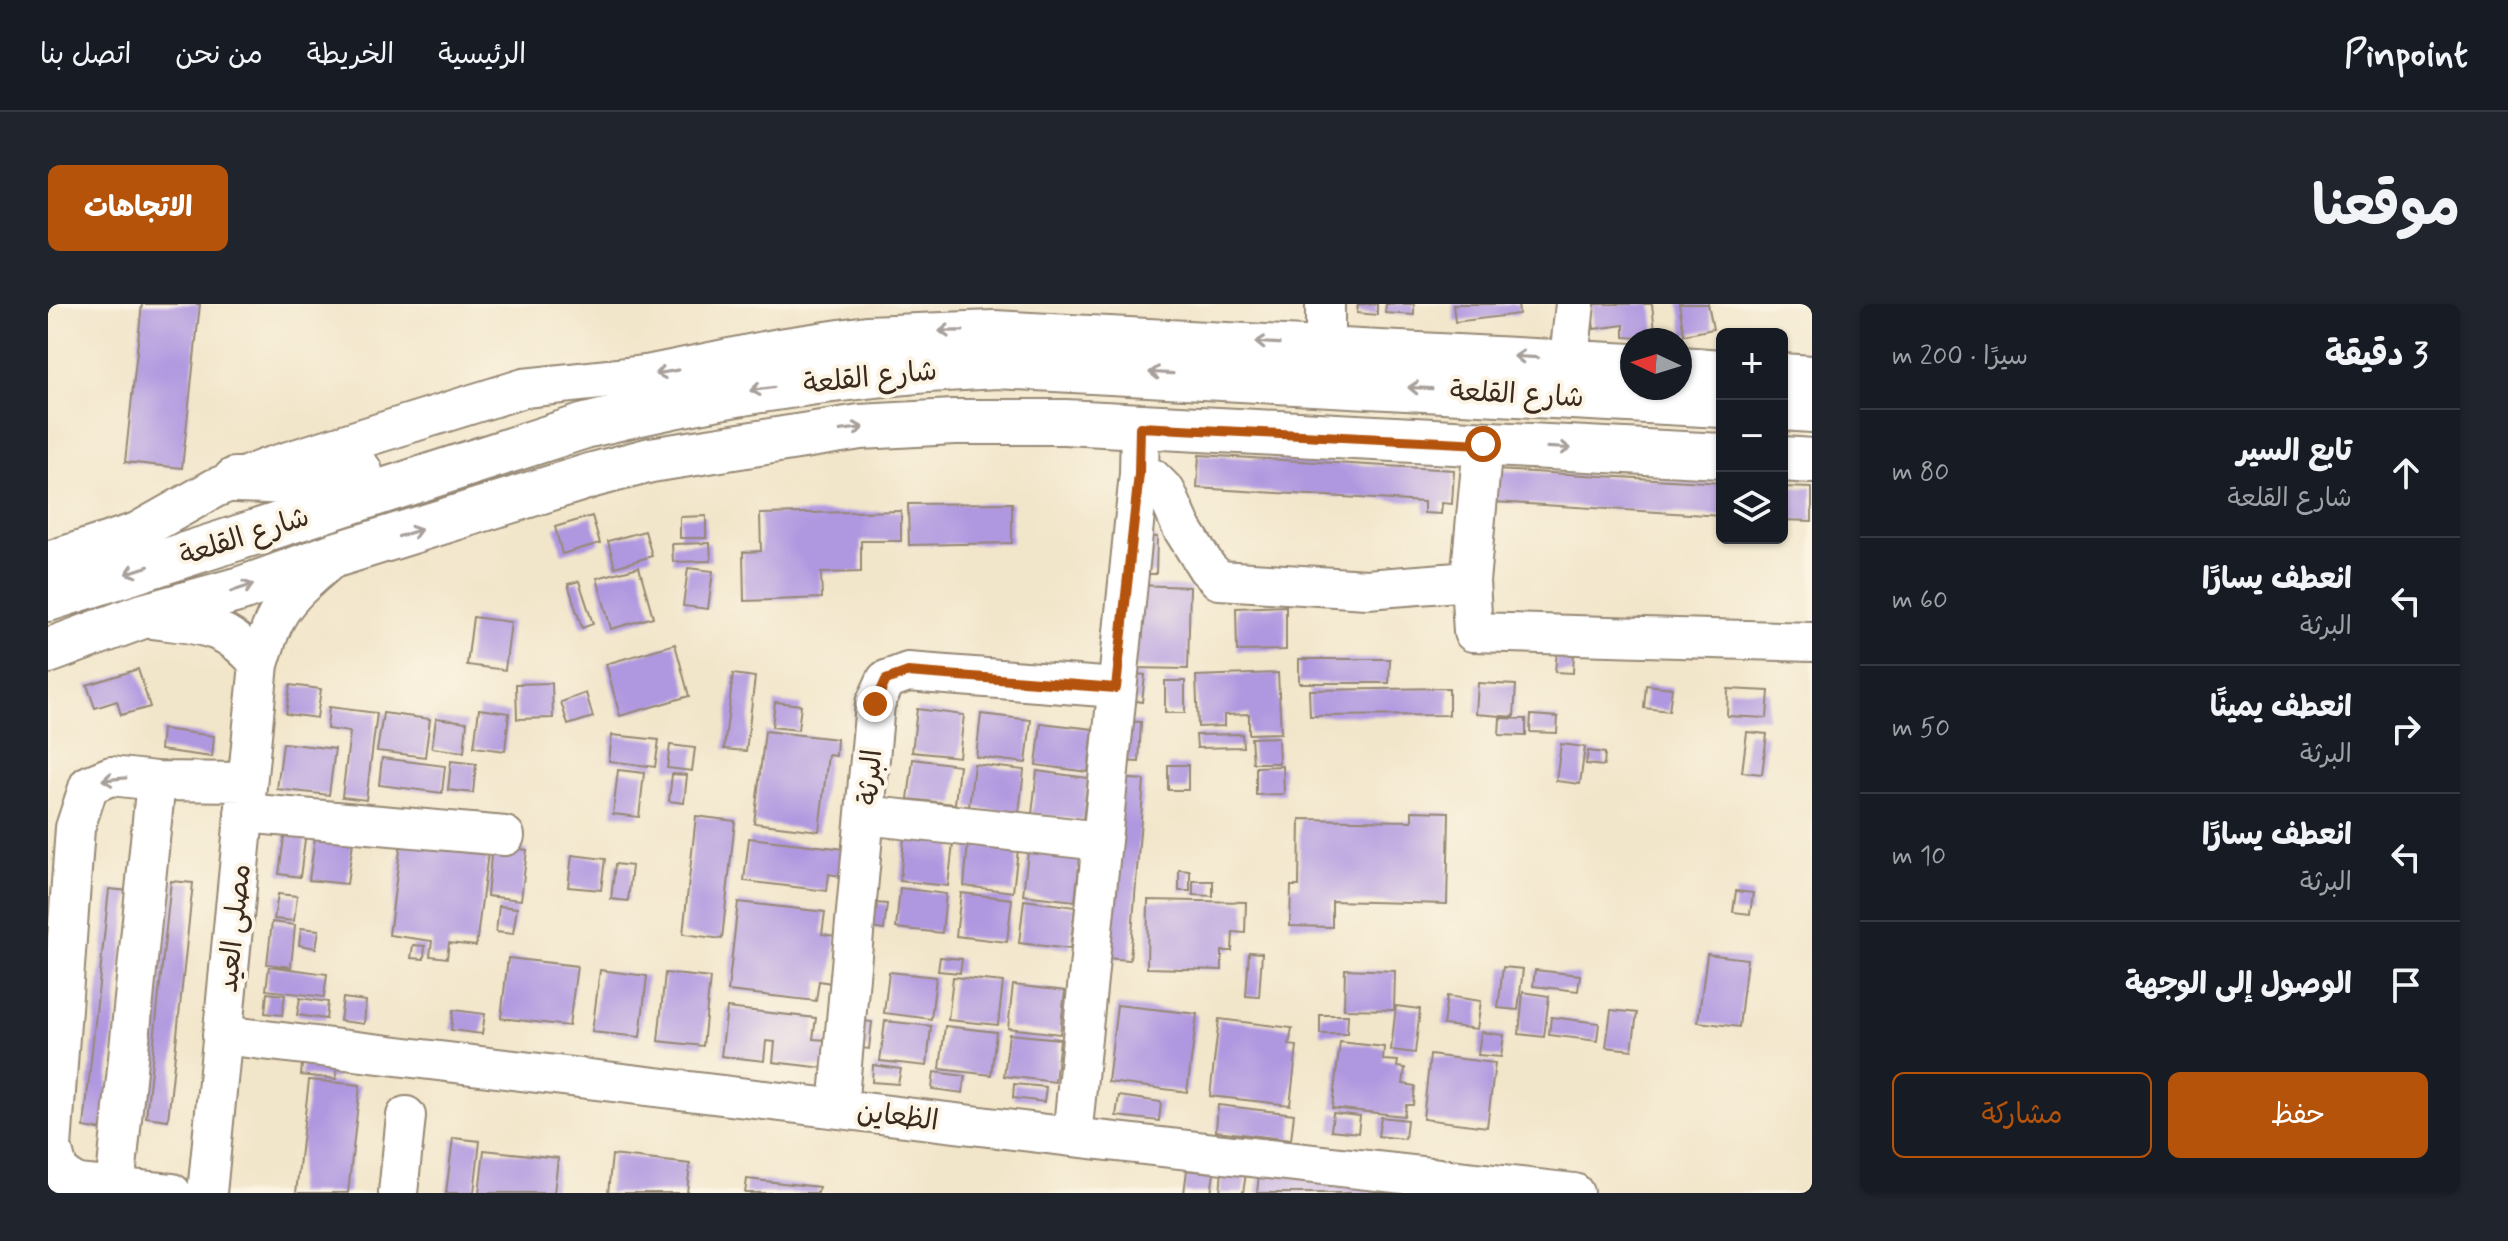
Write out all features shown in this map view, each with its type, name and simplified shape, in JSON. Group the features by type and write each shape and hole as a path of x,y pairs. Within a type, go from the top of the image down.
{"main road":[{"name":"شارع القلعة","path":"48,599 585,426 745,391 922,369 994,333 1716,404"},
{"path":"1788,408 1812,410"},
{"name":"شارع القلعة","path":"48,651 140,617 241,589 335,555 593,475 665,457 860,427 954,422 1065,422 1716,456"},
{"path":"235,480 319,483 419,452 449,446 479,444 519,448"},
{"path":"1788,459 1812,461"}],"street":[{"path":"1325,304 1325,346"},
{"path":"1569,359 1575,304"},
{"name":"شارع القلعة","path":"48,561 137,532 235,480 524,388 646,375 808,343 867,335 994,333 1325,346 1620,362"},
{"path":"1692,367 1716,369"},
{"path":"1788,373 1812,375"},
{"path":"1072,1137 1139,474 1140,427"},
{"path":"1483,444 1470,581 1473,632 1812,642"},
{"path":"1139,474 1152,478 1166,492 1182,528 1207,568 1219,580 1367,589 1470,581"},
{"name":"مصلى العيد","path":"207,1193 259,664 276,617 296,590 335,555"},
{"path":"140,617 221,630 233,637 259,664"},
{"name":"البرثة","path":"838,1108 875,704 886,680 908,672 1116,688"},
{"path":"172,1193 77,1184 59,1173 52,1147 75,828 89,785 111,776 156,781 246,798 505,836"},
{"path":"115,1188 156,781"},
{"path":"865,815 1101,841"},
{"name":"الظعاين","path":"222,1035 1072,1137 1574,1193"},
{"path":"398,1193 406,1116"}],"building":[{"path":"142,304 200,304 182,468 125,462"},
{"path":"1358,304 1377,304 1377,315 1357,313"},
{"path":"1386,304 1414,304 1414,315 1385,313"},
{"path":"1453,304 1518,304 1519,314 1455,322"},
{"path":"1591,304 1652,304 1655,328 1624,328 1624,325 1594,329"},
{"path":"1679,304 1708,304 1713,329 1692,333 1692,328 1683,328"},
{"path":"1199,455 1454,470 1452,504 1442,503 1441,514 1424,513 1424,502 1197,488"},
{"path":"1496,470 1716,483 1716,516 1494,502"},
{"path":"1788,487 1812,488 1812,521 1788,520"},
{"path":"1012,503 1012,543 909,545 908,504"},
{"path":"901,511 901,541 861,541 861,572 821,573 822,598 744,601 743,552 761,551 760,514"},
{"path":"592,516 600,543 562,554 555,527"},
{"path":"706,516 706,538 680,538 680,517"},
{"path":"645,531 652,556 615,567 608,541"},
{"path":"1141,536 1157,537 1156,574 1139,574"},
{"path":"710,543 711,561 673,562 672,544"},
{"path":"639,567 653,617 611,629 597,578"},
{"path":"688,568 713,571 708,609 683,606"},
{"path":"579,581 593,624 582,628 568,584"},
{"path":"1136,585 1190,587 1188,669 1133,668"},
{"path":"1286,606 1286,650 1237,651 1236,608"},
{"path":"473,617 511,622 505,670 467,665"},
{"path":"675,644 689,696 620,716 606,664"},
{"path":"1557,650 1574,651 1573,673 1555,672"},
{"path":"1299,659 1390,659 1389,683 1299,683"},
{"path":"138,669 150,707 121,715 117,701 95,708 87,685"},
{"path":"1128,673 1145,675 1142,702 1124,699"},
{"path":"1278,673 1281,733 1249,734 1249,714 1224,715 1224,726 1198,727 1196,676"},
{"path":"733,674 755,677 746,751 724,749"},
{"path":"1165,681 1185,681 1185,713 1165,713"},
{"path":"552,683 553,718 517,719 516,684"},
{"path":"1478,683 1516,685 1514,717 1476,714"},
{"path":"290,685 321,689 317,718 286,714"},
{"path":"1646,685 1672,688 1669,711 1644,708"},
{"path":"1449,688 1449,715 1310,716 1309,690"},
{"path":"1728,689 1769,691 1767,718 1727,716"},
{"path":"586,693 593,717 568,725 561,702"},
{"path":"775,702 801,705 798,730 772,727"},
{"path":"329,707 377,713 366,800 342,797 350,732 327,729"},
{"path":"479,709 509,713 505,751 474,747"},
{"path":"917,709 964,715 959,757 912,752"},
{"path":"383,713 430,719 425,757 377,751"},
{"path":"981,714 1031,720 1026,763 976,757"},
{"path":"1531,715 1558,717 1557,733 1530,732"},
{"path":"436,718 467,722 464,752 432,748"},
{"path":"1500,718 1526,719 1526,736 1499,735"},
{"path":"1122,721 1141,722 1139,762 1119,761"},
{"path":"1041,723 1093,729 1088,772 1036,765"},
{"path":"162,729 214,736 212,757 160,750"},
{"path":"765,731 837,739 836,756 828,755 819,831 754,823"},
{"path":"1747,732 1767,734 1762,774 1742,772"},
{"path":"1242,734 1243,747 1197,748 1196,735"},
{"path":"612,735 659,740 655,767 609,761"},
{"path":"1278,737 1279,763 1253,763 1251,738"},
{"path":"283,743 335,749 329,795 277,789"},
{"path":"1561,744 1585,747 1580,784 1556,781"},
{"path":"670,745 695,748 692,771 667,768"},
{"path":"1588,751 1605,753 1604,766 1586,764"},
{"path":"382,758 445,766 442,793 379,785"},
{"path":"913,759 959,765 955,804 908,799"},
{"path":"451,761 476,764 473,793 448,790"},
{"path":"974,764 1024,770 1019,813 969,807"},
{"path":"1168,765 1188,765 1188,790 1168,790"},
{"path":"1283,766 1284,794 1256,795 1256,767"},
{"path":"618,770 644,773 639,817 613,814"},
{"path":"1037,771 1088,778 1083,820 1032,814"},
{"path":"672,774 687,775 684,803 669,801"},
{"path":"1118,778 1144,780 1130,960 1104,958"},
{"path":"1412,811 1449,812 1447,904 1332,901 1332,927 1290,926 1291,886 1299,886 1300,819 1412,821"},
{"path":"696,816 735,821 722,939 683,934"},
{"path":"285,830 306,832 300,877 279,874"},
{"path":"315,837 353,842 347,884 309,880"},
{"path":"749,838 844,849 841,876 829,874 827,891 744,881"},
{"path":"904,838 953,844 948,886 900,881"},
{"path":"401,842 488,853 476,946 449,943 447,958 430,956 432,941 389,935"},
{"path":"968,843 1018,849 1013,892 964,886"},
{"path":"492,846 527,850 521,900 487,896"},
{"path":"1028,852 1080,858 1075,901 1023,895"},
{"path":"572,855 605,859 601,890 568,887"},
{"path":"615,864 632,866 628,901 611,899"},
{"path":"1179,870 1190,871 1190,891 1179,891"},
{"path":"171,881 193,883 168,1120 146,1117"},
{"path":"1193,881 1213,881 1213,896 1193,895"},
{"path":"900,888 946,894 942,933 896,928"},
{"path":"109,889 129,891 103,1130 84,1127"},
{"path":"1736,891 1753,893 1750,914 1733,912"},
{"path":"961,893 1012,899 1007,942 956,936"},
{"path":"278,894 297,896 294,921 274,919"},
{"path":"1024,900 1075,907 1070,949 1019,943"},
{"path":"1148,900 1246,902 1245,933 1233,932 1232,951 1222,951 1222,970 1147,968"},
{"path":"738,902 825,912 822,934 836,936 831,983 819,981 816,1001 728,991"},
{"path":"875,903 887,904 884,930 871,928"},
{"path":"499,906 517,908 513,934 496,932"},
{"path":"272,922 295,925 291,967 267,964"},
{"path":"301,928 319,930 316,948 299,945"},
{"path":"413,945 425,946 424,959 411,958"},
{"path":"1249,952 1262,953 1259,997 1246,996"},
{"path":"1707,954 1747,959 1739,1027 1698,1022"},
{"path":"940,957 962,959 960,973 938,971"},
{"path":"508,958 577,966 569,1026 501,1018"},
{"path":"269,966 327,974 324,997 266,990"},
{"path":"1503,967 1523,969 1518,1010 1498,1008"},
{"path":"1345,969 1395,971 1394,1010 1344,1009"},
{"path":"600,970 647,976 640,1037 592,1032"},
{"path":"1535,970 1580,975 1578,991 1533,986"},
{"path":"889,972 936,977 931,1019 884,1013"},
{"path":"665,973 710,978 703,1046 658,1041"},
{"path":"953,977 1003,982 998,1025 948,1020"},
{"path":"1013,985 1065,991 1060,1034 1008,1028"},
{"path":"1523,992 1549,996 1544,1037 1519,1034"},
{"path":"267,993 285,995 282,1015 265,1013"},
{"path":"1447,996 1481,1001 1477,1029 1443,1025"},
{"path":"300,998 328,1002 326,1019 297,1015"},
{"path":"343,998 366,1001 364,1024 340,1021"},
{"path":"1117,1005 1197,1014 1187,1092 1108,1082"},
{"path":"1396,1006 1420,1009 1415,1053 1391,1050"},
{"path":"727,1008 816,1018 813,1039 827,1040 824,1068 773,1062 775,1042 766,1041 764,1061 721,1056"},
{"path":"453,1010 485,1014 482,1034 451,1030"},
{"path":"1611,1010 1637,1013 1632,1050 1606,1047"},
{"path":"1320,1015 1348,1015 1347,1034 1320,1034"},
{"path":"1551,1017 1599,1023 1597,1041 1549,1035"},
{"path":"1219,1019 1292,1028 1289,1045 1297,1046 1290,1105 1210,1096"},
{"path":"856,1020 872,1022 869,1049 853,1047"},
{"path":"885,1021 931,1026 927,1066 880,1061"},
{"path":"945,1026 996,1032 991,1075 940,1069"},
{"path":"1481,1032 1504,1035 1501,1057 1478,1055"},
{"path":"1009,1034 1060,1039 1055,1082 1004,1076"},
{"path":"1340,1042 1384,1047 1383,1060 1398,1061 1397,1067 1405,1068 1403,1084 1415,1086 1413,1105 1406,1105 1404,1116 1332,1108"},
{"path":"303,1055 338,1059 336,1079 301,1075"},
{"path":"1430,1055 1495,1063 1487,1127 1423,1119"},
{"path":"873,1065 901,1069 898,1084 872,1082"},
{"path":"934,1072 965,1076 963,1093 932,1089"},
{"path":"309,1080 360,1085 348,1193 296,1193"},
{"path":"1014,1084 1046,1087 1044,1102 1013,1098"},
{"path":"1119,1096 1161,1102 1159,1121 1116,1116"},
{"path":"1218,1105 1294,1114 1291,1140 1216,1131"},
{"path":"1333,1113 1360,1116 1358,1133 1331,1130"},
{"path":"1381,1117 1407,1120 1405,1139 1378,1136"},
{"path":"453,1138 480,1141 474,1193 446,1193"},
{"path":"484,1150 558,1158 554,1193 479,1193"},
{"path":"612,1155 690,1164 687,1193 608,1193"},
{"path":"1260,1165 1473,1193 1257,1193"},
{"path":"1187,1170 1214,1173 1211,1193 1184,1193"},
{"path":"1222,1170 1246,1173 1243,1193 1220,1193"},
{"path":"747,1179 819,1187 818,1193 745,1193"}],"route":[{"path":"875,704 886,680 908,672 1116,688 1139,474 1140,427 1483,444"}]}
